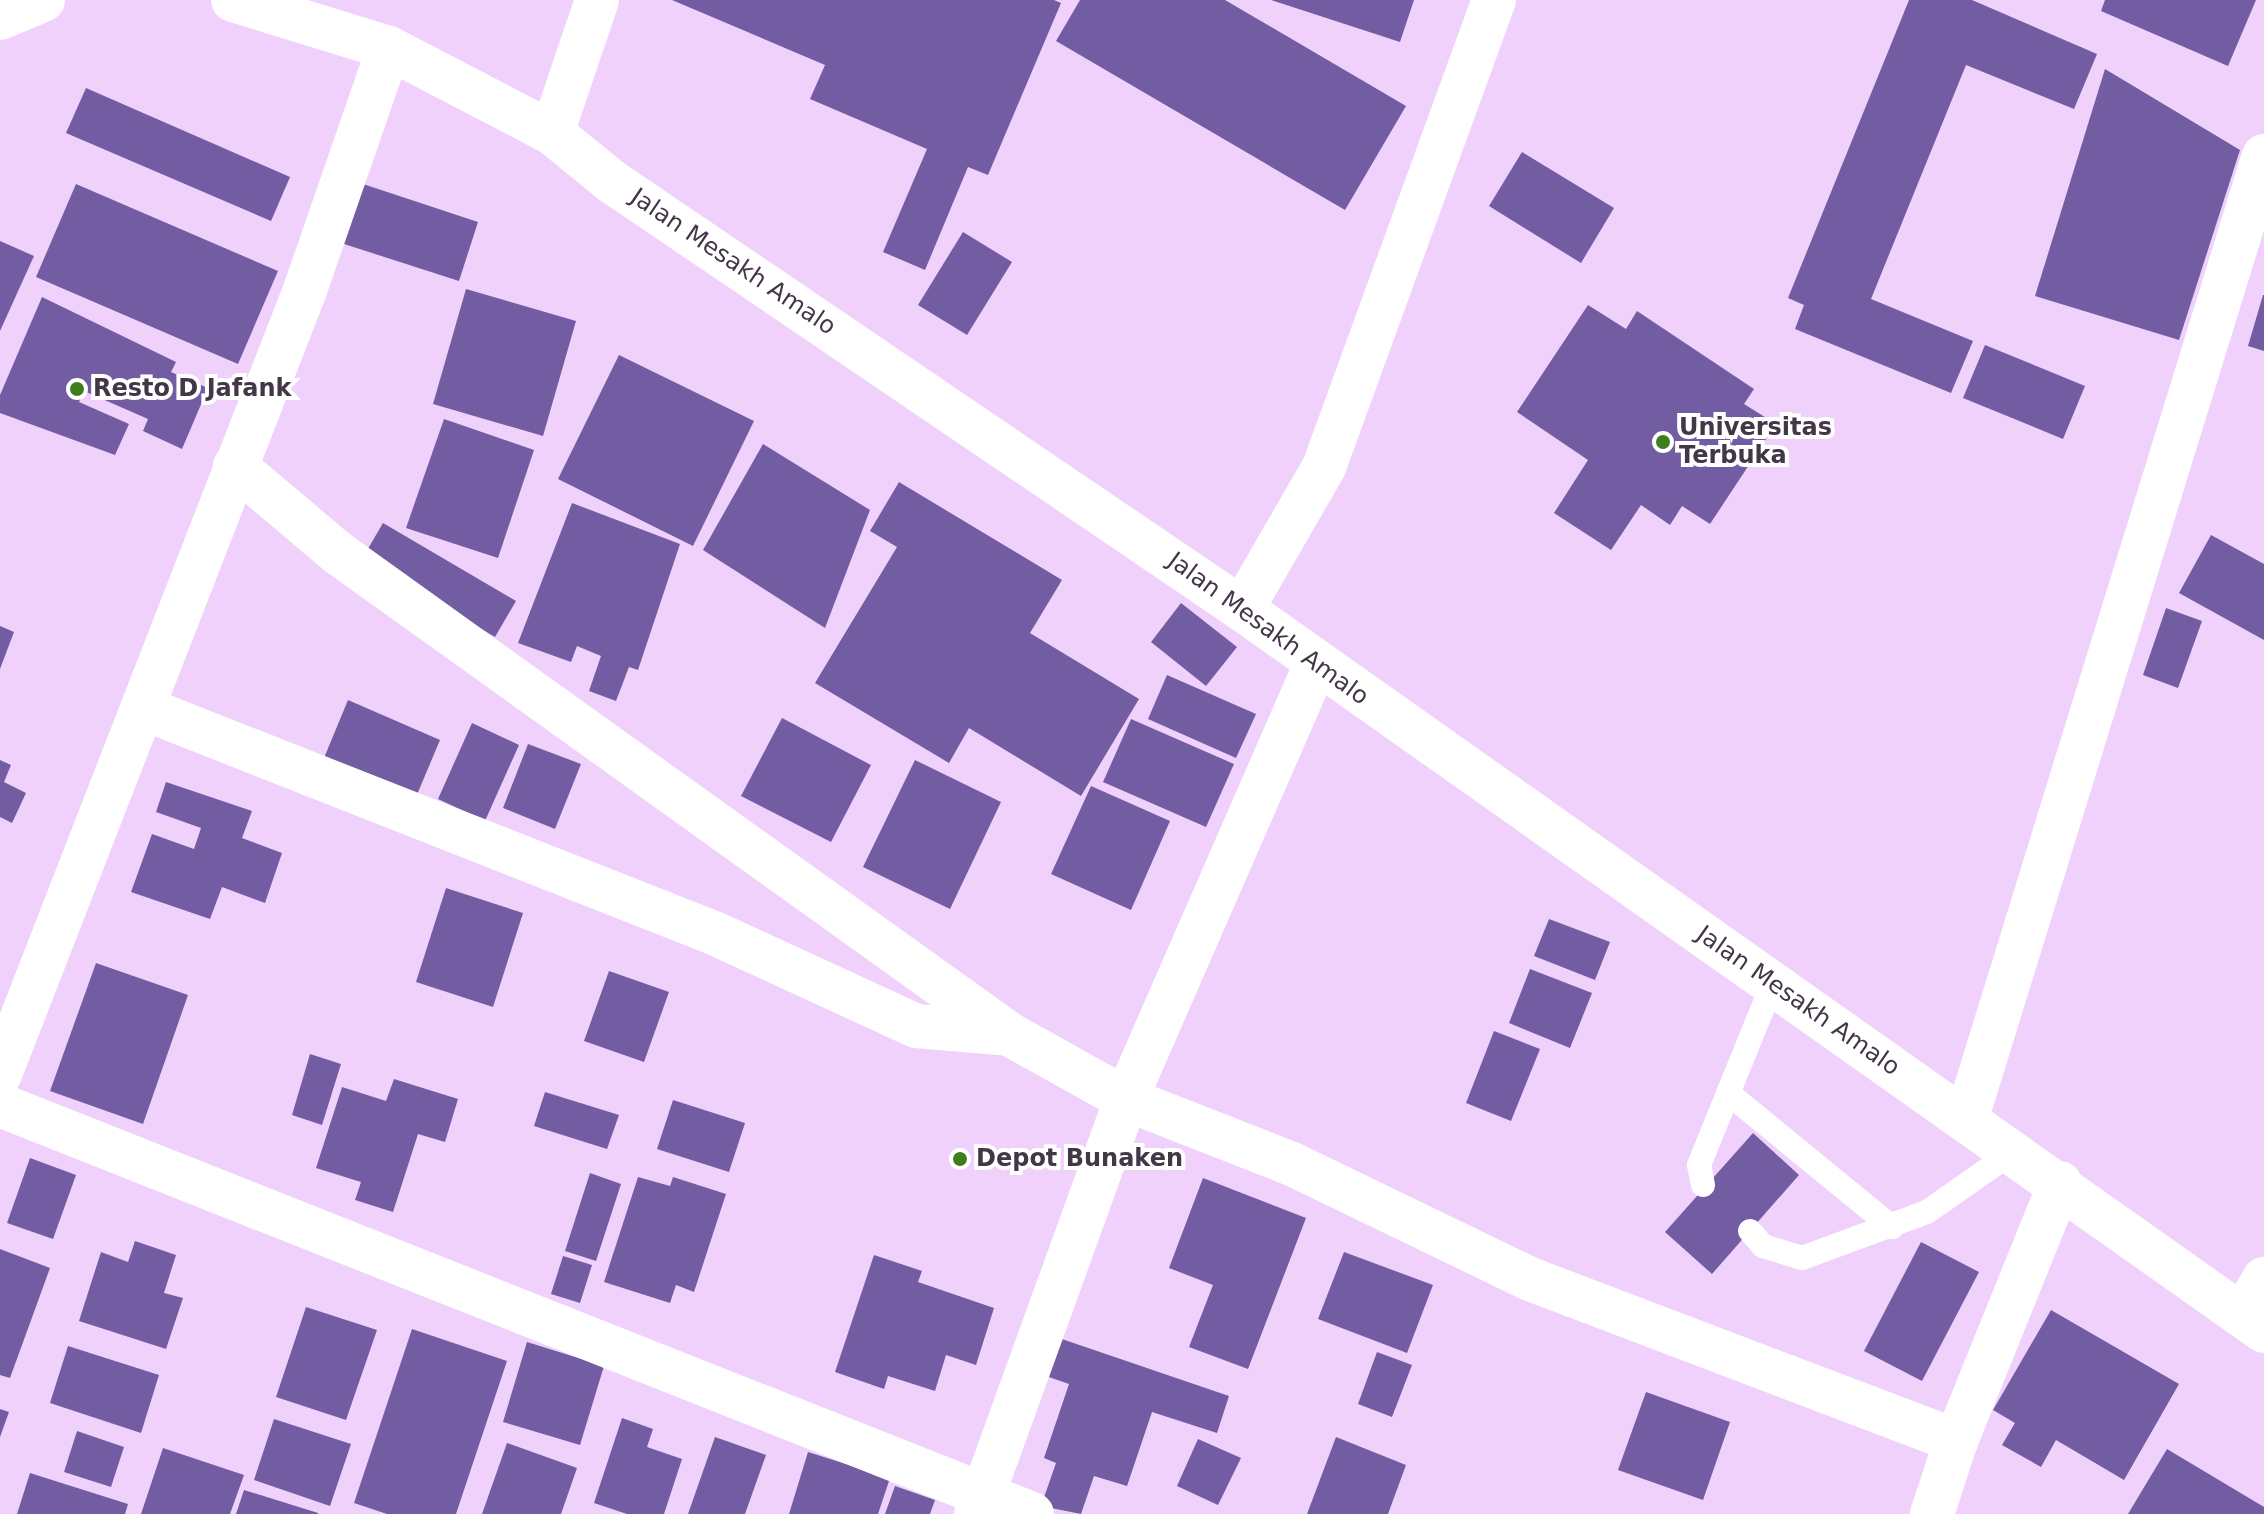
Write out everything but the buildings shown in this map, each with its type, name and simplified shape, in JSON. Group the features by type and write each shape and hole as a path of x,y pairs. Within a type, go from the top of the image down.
{"street":[{"name":"Jalan Mesakh Amalo","path":"233,0 389,48 552,133 611,181 1242,609 1316,665 2060,1183 2257,1308"},
{"path":"552,133 597,0"},
{"path":"1242,609 1324,467 1494,0"},
{"path":"0,1074 235,466 389,48"},
{"path":"1967,1117 2264,156"},
{"path":"235,466 338,553 1009,1034 1126,1099 1292,1164 1530,1279 1956,1441"},
{"path":"979,1505 1126,1099 1316,665"},
{"path":"143,708 714,933 916,1026 1009,1034"},
{"path":"0,1105 979,1505 1032,1514"},
{"path":"1932,1514 1956,1441 2060,1183"}],"lane":[{"path":"1703,1185 1699,1165 1773,983"},
{"path":"1728,1093 1892,1227"},
{"path":"1750,1231 1763,1246 1802,1258 1892,1227 2014,1151"}],"place":[{"name":"Resto D Jafank","path":"77,389"},
{"name":"Universitas Terbuka","path":"1663,442"},
{"name":"Depot Bunaken","path":"960,1159"}]}
